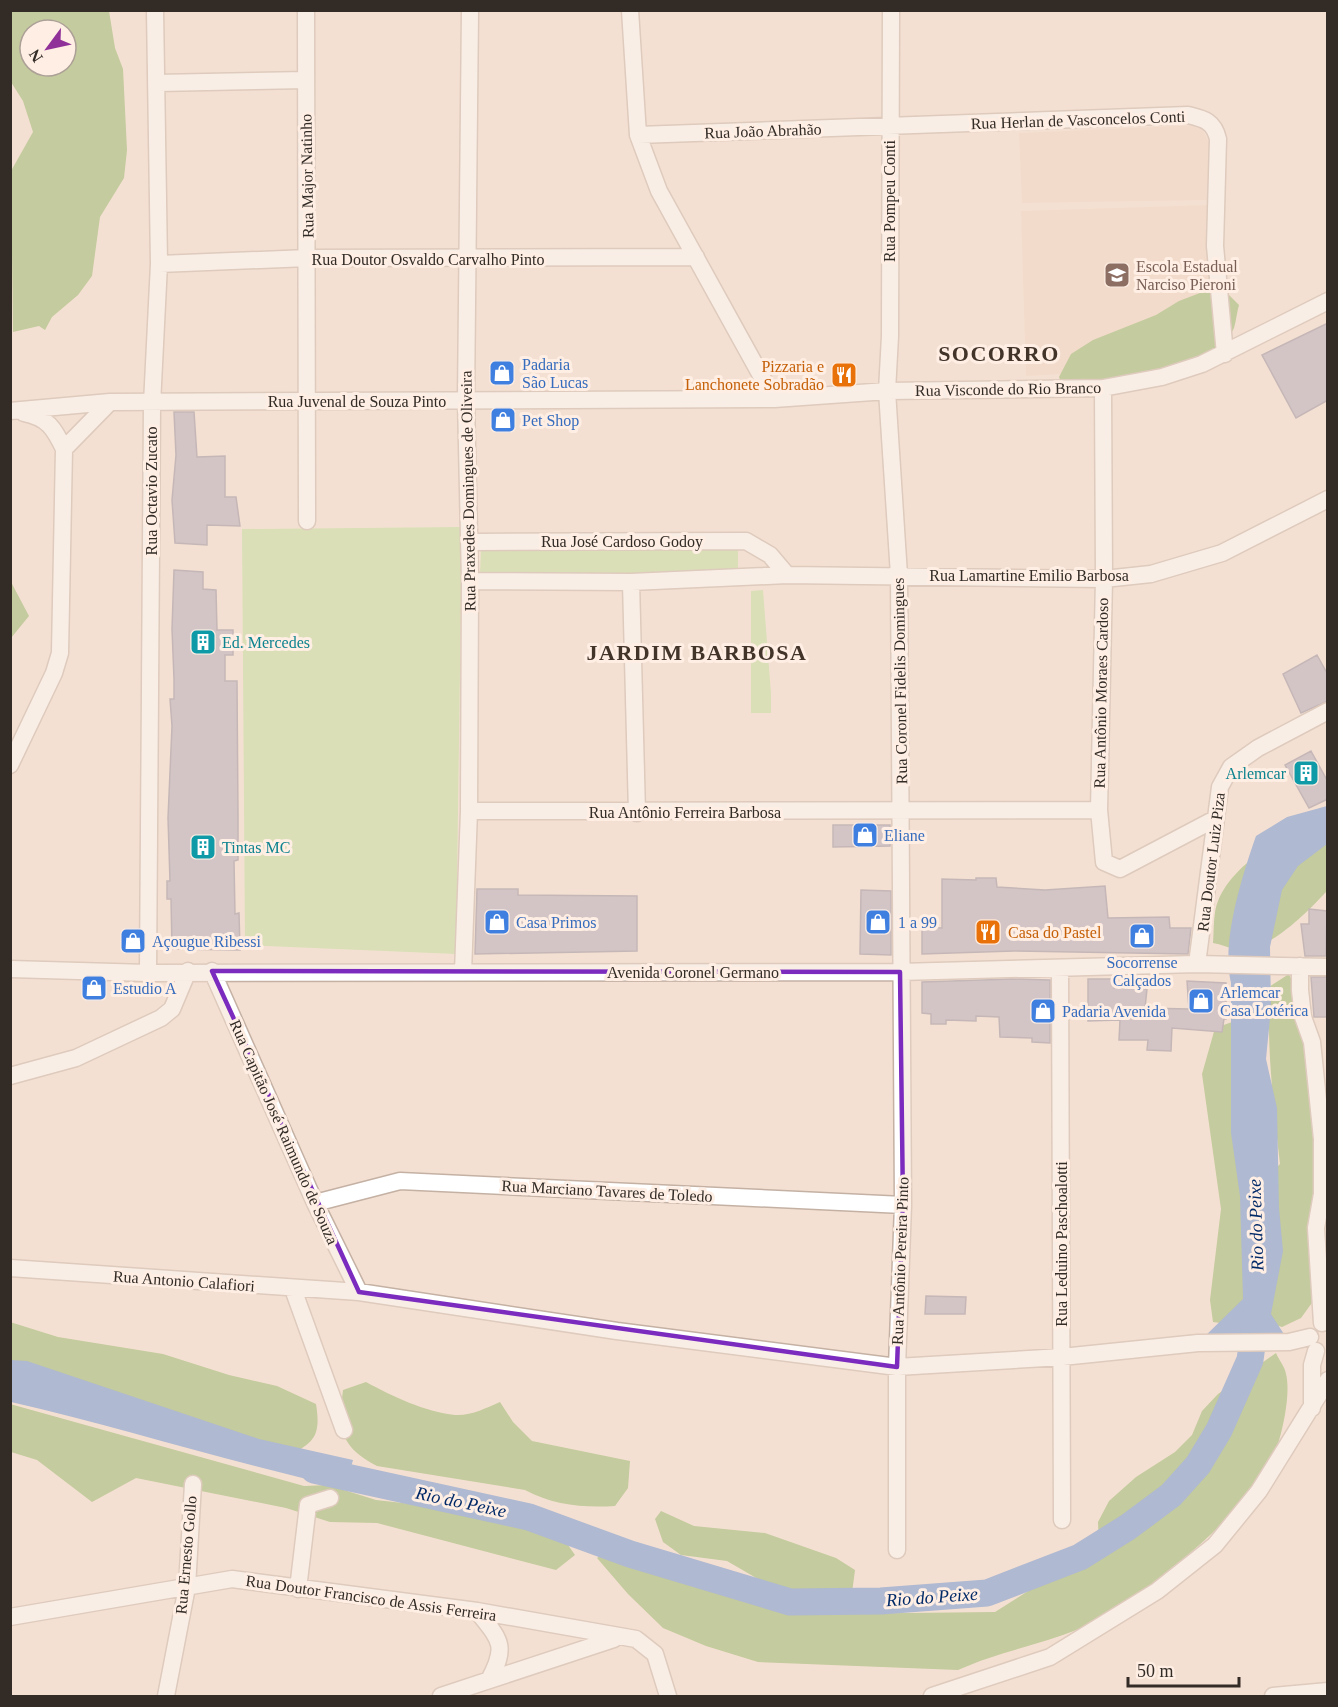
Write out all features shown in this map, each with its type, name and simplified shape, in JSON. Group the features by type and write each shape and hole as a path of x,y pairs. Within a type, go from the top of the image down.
{"street":[{"name":"Rua Octavio Zucato","path":"148,972 152,404 159,264 155,10"},
{"name":"Rua Major Natinho","path":"306,10 307,521"},
{"name":"Rua Praxedes Domingues de Oliveira","path":"463,972 469,811 470,580 466,400 470,10"},
{"path":"630,10 638,135 659,191 774,399"},
{"name":"Rua Pompeu Conti","path":"887,391 890,336 891,10"},
{"path":"157,82 306,80"},
{"name":"Rua Herlan de Vasconcelos Conti","path":"889,126 1188,115 1207,120 1215,128 1218,139 1215,246 1225,354"},
{"name":"Rua João Abrahão","path":"638,135 889,126"},
{"name":"Rua Doutor Osvaldo Carvalho Pinto","path":"159,264 308,258 696,257"},
{"name":"Rua Visconde do Rio Branco","path":"887,391 1103,388 1162,377 1225,354 1328,301"},
{"name":"Rua Antônio Moraes Cardoso","path":"1103,388 1104,579 1099,810 1104,862 1120,869 1215,819"},
{"name":"Rua Juvenal de Souza Pinto","path":"11,411 110,402 152,404 305,400 774,399 887,391"},
{"name":"Rua Coronel Fidelis Domingues","path":"887,391 899,575 900,972"},
{"path":"64,449 110,402"},
{"path":"10,765 54,673 60,653 64,449 55,429 46,419 11,411"},
{"name":"Rua Lamartine Emilio Barbosa","path":"779,576 899,575 1104,579 1151,574 1222,553 1328,500"},
{"name":"Rua José Cardoso Godoy","path":"469,542 746,541 770,555 779,576"},
{"path":"470,580 631,582 779,576"},
{"path":"631,582 637,813"},
{"name":"Rua Doutor Luiz Piza","path":"1203,964 1215,819 1220,787 1231,767 1258,748 1328,711"},
{"name":"Rua Antônio Ferreira Barbosa","path":"469,811 637,813 1099,810"},
{"name":"Avenida Coronel Germano","path":"10,969 148,972 900,972 1203,964 1328,967"},
{"path":"1296,966 1304,1017 1312,1042 1322,1138 1322,1194 1316,1228 1325,1323 1314,1328 1318,1347 1312,1365 1312,1409"},
{"name":"Rua Leduino Paschoalotti","path":"1060,968 1062,1520"},
{"path":"10,1076 76,1058 161,1018 171,1009 188,971"},
{"name":"Rua Capitão José Raimundo de Souza","path":"212,971 315,1203 359,1292"},
{"name":"Rua Antônio Pereira Pinto","path":"897,1550 897,1367 903,1204 900,972"},
{"name":"Rua Marciano Tavares de Toledo","path":"315,1203 400,1181 903,1204"},
{"name":"Rua Antonio Calafiori","path":"10,1268 359,1292 617,1331 897,1367 1062,1357 1198,1343 1289,1342 1318,1347"},
{"path":"293,1289 344,1430"},
{"path":"932,1696 1050,1658 1157,1591 1215,1545 1259,1491 1328,1380"},
{"name":"Rua Ernesto Gollo","path":"166,1696 187,1587 193,1484"},
{"path":"298,1589 308,1505 330,1498"},
{"name":"Rua Doutor Francisco de Assis Ferreira","path":"10,1617 232,1579 477,1611 618,1638 636,1639 655,1654 668,1696"},
{"path":"477,1611 493,1630 500,1645 501,1658 489,1680"},
{"path":"441,1696 618,1638"},
{"path":"1273,1696 1328,1691"}],"highlighted area":[{"path":"212,971 900,972 903,1205 897,1367 359,1292"}],"shaded area":[{"path":"1200,125 1210,144 1208,200 1022,203 1019,133"},
{"name":"Escola Estadual Narciso Pieroni","path":"1209,205 1214,339 1147,369 1026,376 1021,211"}],"green space":[{"path":"11,10 109,11 115,48 123,69 127,150 124,178 100,217 92,276 78,295 52,317 45,330 39,326 13,332 11,171 33,132 23,101 11,82"},
{"path":"1223,289 1239,305 1234,328 1224,342 1184,363 1131,378 1065,392 1059,377 1071,354 1093,340 1156,315 1179,301 1200,293"},
{"path":"462,527 456,954 245,945 242,529"},
{"path":"481,547 738,549 738,573 480,575"},
{"path":"11,582 29,616 10,638"},
{"path":"763,590 771,713 751,713 751,591"},
{"path":"1327,817 1327,891 1286,930 1260,945 1247,949 1235,949 1213,943 1216,906 1237,873 1280,840"},
{"path":"1289,974 1299,996 1319,1087 1327,1106 1327,1149 1314,1300 1301,1318 1282,1327 1269,1323 1278,1166 1280,1164 1272,1082 1268,999 1269,987"},
{"path":"1238,1020 1248,1317 1236,1325 1213,1322 1210,1300 1221,1209 1202,1074 1215,1028"},
{"path":"10,1322 58,1337 163,1354 229,1375 277,1386 316,1404 318,1423 314,1437 304,1447 287,1456 11,1361"},
{"path":"1276,1353 1285,1371 1287,1384 1286,1410 1280,1438 1267,1471 1232,1514 1182,1560 1102,1617 1064,1635 988,1658 958,1670 758,1662 706,1646 663,1628 628,1594 597,1558 617,1545 661,1559 796,1613 995,1612 1099,1546 1098,1522 1109,1501 1136,1477 1175,1452 1192,1435 1202,1411 1218,1394"},
{"path":"366,1382 421,1407 455,1415 473,1413 500,1402 513,1422 532,1441 630,1461 628,1488 615,1506 580,1506 546,1499 525,1490 377,1466 355,1452 344,1436 342,1426 343,1390"},
{"path":"10,1404 304,1486 328,1485 376,1500 531,1518 559,1534 575,1555 556,1570 377,1523 330,1522 286,1508 136,1478 92,1502 37,1460 11,1452"},
{"path":"661,1511 694,1526 765,1533 836,1558 855,1570 852,1593 832,1606 787,1596 727,1561 681,1555 663,1542 655,1519"}],"water":[{"path":"1327,806 1327,844 1298,866 1282,890 1270,947 1271,1008 1266,1059 1277,1108 1279,1208 1283,1251 1271,1314 1289,1342 1198,1343 1243,1299 1240,1196 1231,1133 1229,948 1234,909 1256,836 1287,817"},
{"path":"11,1360 27,1361 259,1439 353,1460 345,1488 11,1402"}],"building":[{"path":"1328,323 1328,400 1296,418 1262,355"},
{"path":"174,412 194,412 197,457 225,456 225,497 236,497 240,526 207,525 207,545 175,543 172,500 176,455"},
{"path":"174,570 203,572 203,589 216,590 217,630 233,630 233,655 225,655 225,681 237,681 238,860 234,861 235,914 239,913 240,950 172,949 171,899 167,899 167,881 170,881 168,818 172,726 170,699 174,699 172,629"},
{"path":"1317,655 1328,675 1328,701 1301,713 1283,674"},
{"name":"Arlemcar","path":"1311,751 1328,782 1328,799 1309,808 1285,765"},
{"name":"Eliane","path":"833,825 890,825 890,846 833,847"},
{"path":"976,878 996,878 997,887 1045,890 1105,886 1108,918 1169,917 1170,928 1191,928 1188,954 1014,951 922,954 922,927 942,928 942,879 976,880"},
{"path":"477,889 518,889 518,895 637,896 637,951 475,954"},
{"name":"1 a 99","path":"861,890 891,891 891,955 860,954"},
{"path":"1309,909 1327,911 1326,956 1305,956 1301,924 1309,924"},
{"path":"1311,977 1328,977 1328,1017 1314,1017"},
{"path":"1088,979 1115,979 1114,988 1147,989 1145,1008 1189,1009 1187,981 1226,983 1226,1019 1224,1019 1222,1032 1172,1028 1171,1051 1147,1050 1148,1040 1119,1040 1120,1020 1088,1021"},
{"path":"1050,980 1050,1043 1032,1042 1032,1038 1000,1037 999,1017 976,1016 976,1021 946,1020 946,1024 931,1024 931,1014 922,1013 922,982"},
{"path":"926,1296 966,1297 965,1314 925,1314"}],"waterway":[{"name":"Rio do Peixe","path":"314,1470 529,1517 630,1554 790,1602 881,1601 987,1593 1080,1557 1128,1527 1171,1495 1198,1465 1219,1430 1250,1360 1256,1316"}],"place":[{"name":"Escola Estadual Narciso Pieroni","path":"1117,275"},
{"name":"Padaria São Lucas","path":"502,373"},
{"name":"Pizzaria e Lanchonete Sobradão","path":"844,375"},
{"name":"Pet Shop","path":"503,420"},
{"name":"Ed. Mercedes","path":"203,642"},
{"name":"Arlemcar","path":"1306,773"},
{"name":"Eliane","path":"865,835"},
{"name":"Tintas MC","path":"203,847"},
{"name":"Casa Primos","path":"497,922"},
{"name":"1 a 99","path":"878,922"},
{"name":"Casa do Pastel","path":"988,932"},
{"name":"Socorrense Calçados","path":"1142,936"},
{"name":"Açougue Ribessi","path":"133,941"},
{"name":"Estudio A","path":"94,988"},
{"name":"Arlemcar Casa Lotérica","path":"1201,1001"},
{"name":"Padaria Avenida","path":"1043,1011"}],"district":[{"name":"SOCORRO","path":"999,353"},
{"name":"JARDIM BARBOSA","path":"697,652"}]}
